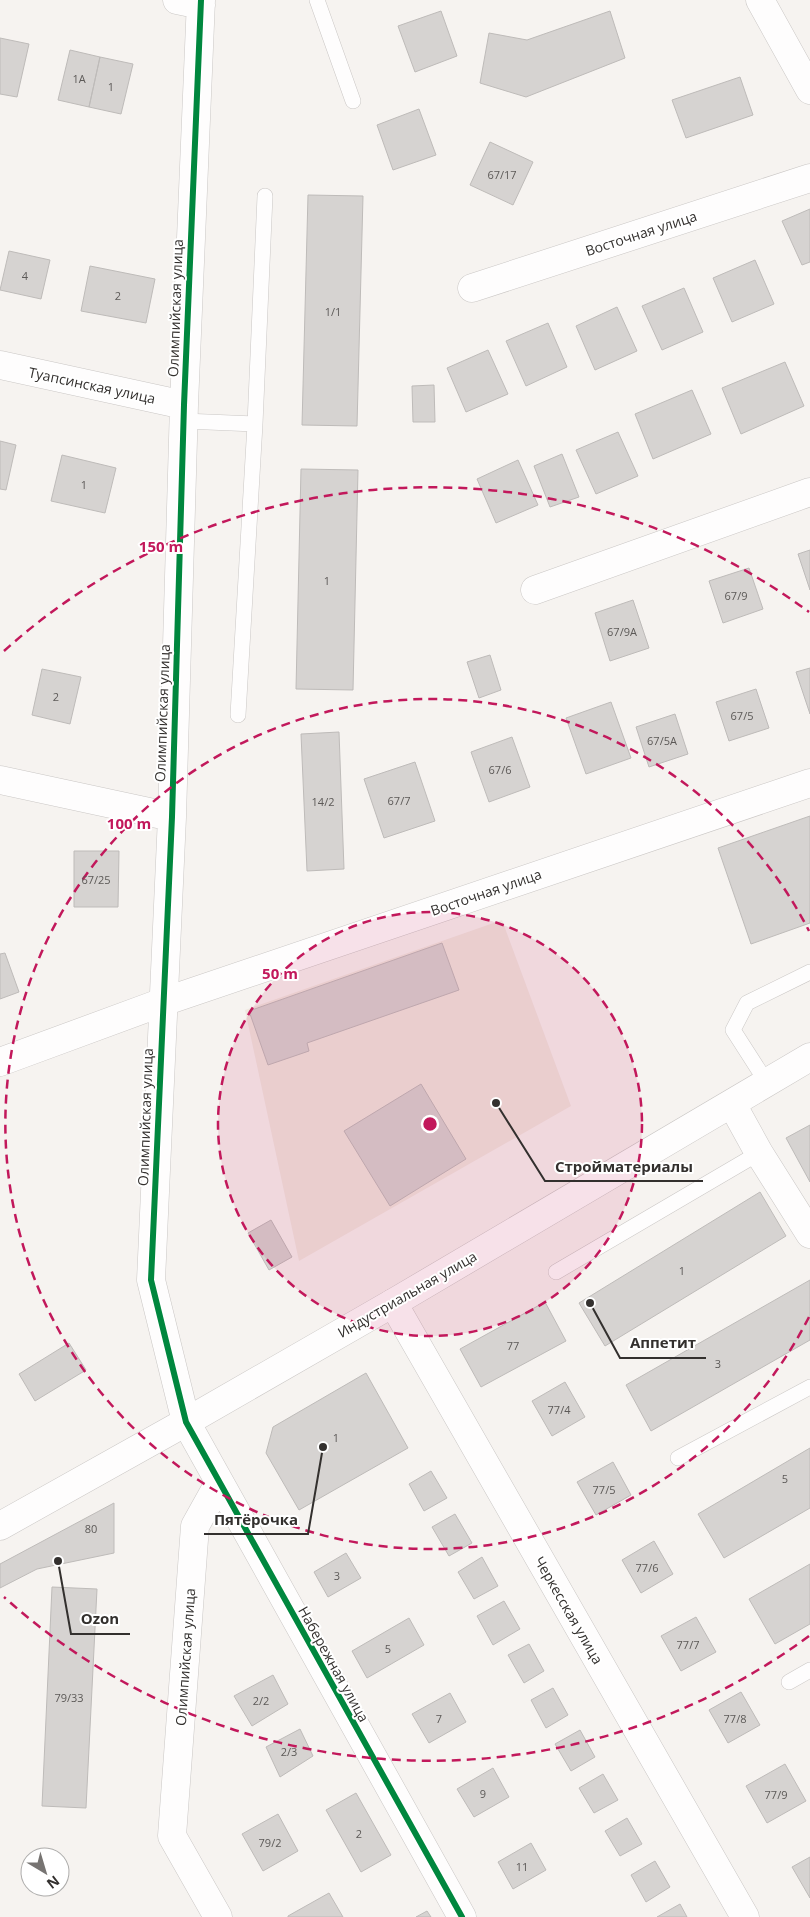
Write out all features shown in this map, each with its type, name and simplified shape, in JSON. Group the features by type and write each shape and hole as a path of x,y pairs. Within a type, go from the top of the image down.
{"street":[{"path":"760,0 810,90"},
{"name":"Олимпийская улица","path":"186,1422 151,1280 172,817 184,413 193,2"},
{"name":"Восточная улица","path":"472,288 810,178"},
{"name":"Туапсинская улица","path":"0,365 184,413"},
{"path":"534,590 810,492"},
{"path":"0,780 172,817"},
{"name":"Восточная улица","path":"163,1002 810,783"},
{"path":"0,1062 163,1002"},
{"name":"Индустриальная улица","path":"0,1526 393,1303 810,1057"},
{"path":"732,1104 759,1153 810,1234"},
{"name":"Черкесская улица","path":"393,1303 745,1917"},
{"name":"Набережная улица","path":"186,1422 218,1483 462,1917"},
{"name":"Олимпийская улица","path":"218,1483 195,1526 172,1836 218,1917"}],"lane":[{"path":"316,0 353,102"},
{"path":"238,715 255,424 265,196"},
{"path":"184,413 255,424"},
{"path":"767,1083 733,1030 747,1003 810,972"},
{"path":"556,1272 759,1153"},
{"path":"678,1458 810,1387"},
{"path":"789,1682 810,1670"}],"shaded area":[{"path":"502,920 571,1106 299,1261 245,1010"}],"building":[{"path":"441,11 457,56 415,72 398,26"},
{"path":"610,11 625,58 526,97 480,83 489,33 527,40"},
{"path":"0,38 29,44 17,97 0,94"},
{"path":"70,50 100,57 89,107 58,100"},
{"path":"100,57 133,64 121,114 89,107"},
{"path":"740,77 753,115 686,138 672,100"},
{"path":"419,109 436,155 393,170 377,125"},
{"path":"490,142 533,162 513,205 470,185"},
{"path":"308,195 363,196 357,426 302,425"},
{"path":"810,209 810,262 802,265 782,221"},
{"path":"9,251 50,260 41,299 0,290"},
{"path":"755,260 774,304 732,322 713,278"},
{"path":"90,266 155,279 146,323 81,311"},
{"path":"684,288 703,332 662,350 642,306"},
{"path":"617,307 637,351 595,370 576,326"},
{"path":"548,323 567,367 526,386 506,341"},
{"path":"488,350 508,394 466,412 447,368"},
{"path":"785,362 804,406 741,434 722,388"},
{"path":"434,385 435,422 413,422 412,386"},
{"path":"692,390 711,434 653,459 635,414"},
{"path":"618,432 638,476 596,494 576,450"},
{"path":"0,441 16,445 6,490 0,489"},
{"path":"562,454 579,497 550,507 534,466"},
{"path":"62,455 116,468 105,513 51,501"},
{"path":"518,460 538,505 496,523 477,479"},
{"path":"301,469 358,470 353,690 296,689"},
{"path":"810,550 810,590 798,554"},
{"path":"749,568 763,609 723,623 709,581"},
{"path":"633,600 649,648 610,661 595,613"},
{"path":"490,655 501,690 479,698 467,662"},
{"path":"810,668 810,714 796,672"},
{"path":"42,669 81,677 70,724 32,715"},
{"path":"756,689 769,728 729,741 716,702"},
{"path":"611,702 631,758 586,774 566,718"},
{"path":"675,714 688,754 649,767 636,727"},
{"path":"339,732 344,869 307,871 301,734"},
{"path":"512,737 530,787 489,802 471,752"},
{"path":"415,762 435,821 384,838 364,779"},
{"path":"810,816 810,923 751,944 718,848"},
{"path":"74,851 119,851 118,907 74,907"},
{"path":"442,943 459,990 307,1043 309,1051 268,1065 249,1011"},
{"path":"5,953 19,992 0,999 0,954"},
{"path":"421,1084 466,1159 390,1206 344,1131"},
{"path":"810,1125 810,1182 786,1138"},
{"path":"760,1192 786,1236 605,1346 579,1303"},
{"path":"271,1220 292,1257 269,1270 248,1233"},
{"path":"810,1280 810,1340 651,1431 626,1385"},
{"path":"545,1302 566,1341 481,1387 460,1349"},
{"path":"69,1343 86,1370 35,1401 19,1374"},
{"path":"366,1373 408,1448 299,1510 266,1453 273,1427"},
{"path":"565,1382 585,1417 552,1436 532,1401"},
{"path":"810,1448 810,1508 724,1558 698,1514"},
{"path":"613,1462 631,1495 596,1515 577,1482"},
{"path":"431,1471 447,1498 424,1511 409,1484"},
{"path":"114,1503 114,1553 37,1569 0,1588 0,1564"},
{"path":"455,1514 472,1543 449,1556 432,1527"},
{"path":"654,1541 673,1574 641,1593 622,1560"},
{"path":"346,1553 361,1578 328,1597 314,1572"},
{"path":"482,1557 498,1586 474,1599 458,1572"},
{"path":"810,1564 810,1624 775,1644 749,1599"},
{"path":"52,1587 97,1589 86,1808 42,1806"},
{"path":"504,1601 520,1629 493,1645 477,1616"},
{"path":"696,1617 716,1652 681,1671 661,1636"},
{"path":"409,1618 424,1645 367,1678 352,1651"},
{"path":"529,1644 544,1671 524,1683 508,1655"},
{"path":"273,1675 288,1704 252,1726 234,1696"},
{"path":"553,1688 568,1715 546,1728 531,1700"},
{"path":"741,1692 760,1725 728,1743 709,1710"},
{"path":"450,1693 466,1722 429,1743 412,1714"},
{"path":"300,1729 313,1756 280,1777 266,1747"},
{"path":"580,1730 595,1757 571,1771 555,1744"},
{"path":"785,1764 806,1801 767,1823 746,1786"},
{"path":"493,1768 509,1797 474,1817 457,1789"},
{"path":"603,1774 618,1800 594,1813 579,1788"},
{"path":"356,1793 391,1855 361,1872 326,1810"},
{"path":"278,1814 298,1851 263,1871 242,1834"},
{"path":"627,1818 642,1844 620,1856 605,1831"},
{"path":"531,1843 546,1870 513,1889 498,1862"},
{"path":"810,1857 810,1898 792,1867"},
{"path":"655,1861 670,1887 646,1902 631,1875"},
{"path":"329,1893 343,1917 288,1917 288,1916"},
{"path":"680,1904 687,1917 657,1917"},
{"path":"427,1911 431,1917 416,1917"}],"cycle path":[{"path":"201,0 184,405 172,817 151,1280 186,1422 462,1917"}],"place":[{"name":"Стройматериалы","path":"496,1103"},
{"name":"Аппетит","path":"590,1303"},
{"name":"Пятёрочка","path":"323,1447"},
{"name":"Ozon","path":"58,1561"}]}
